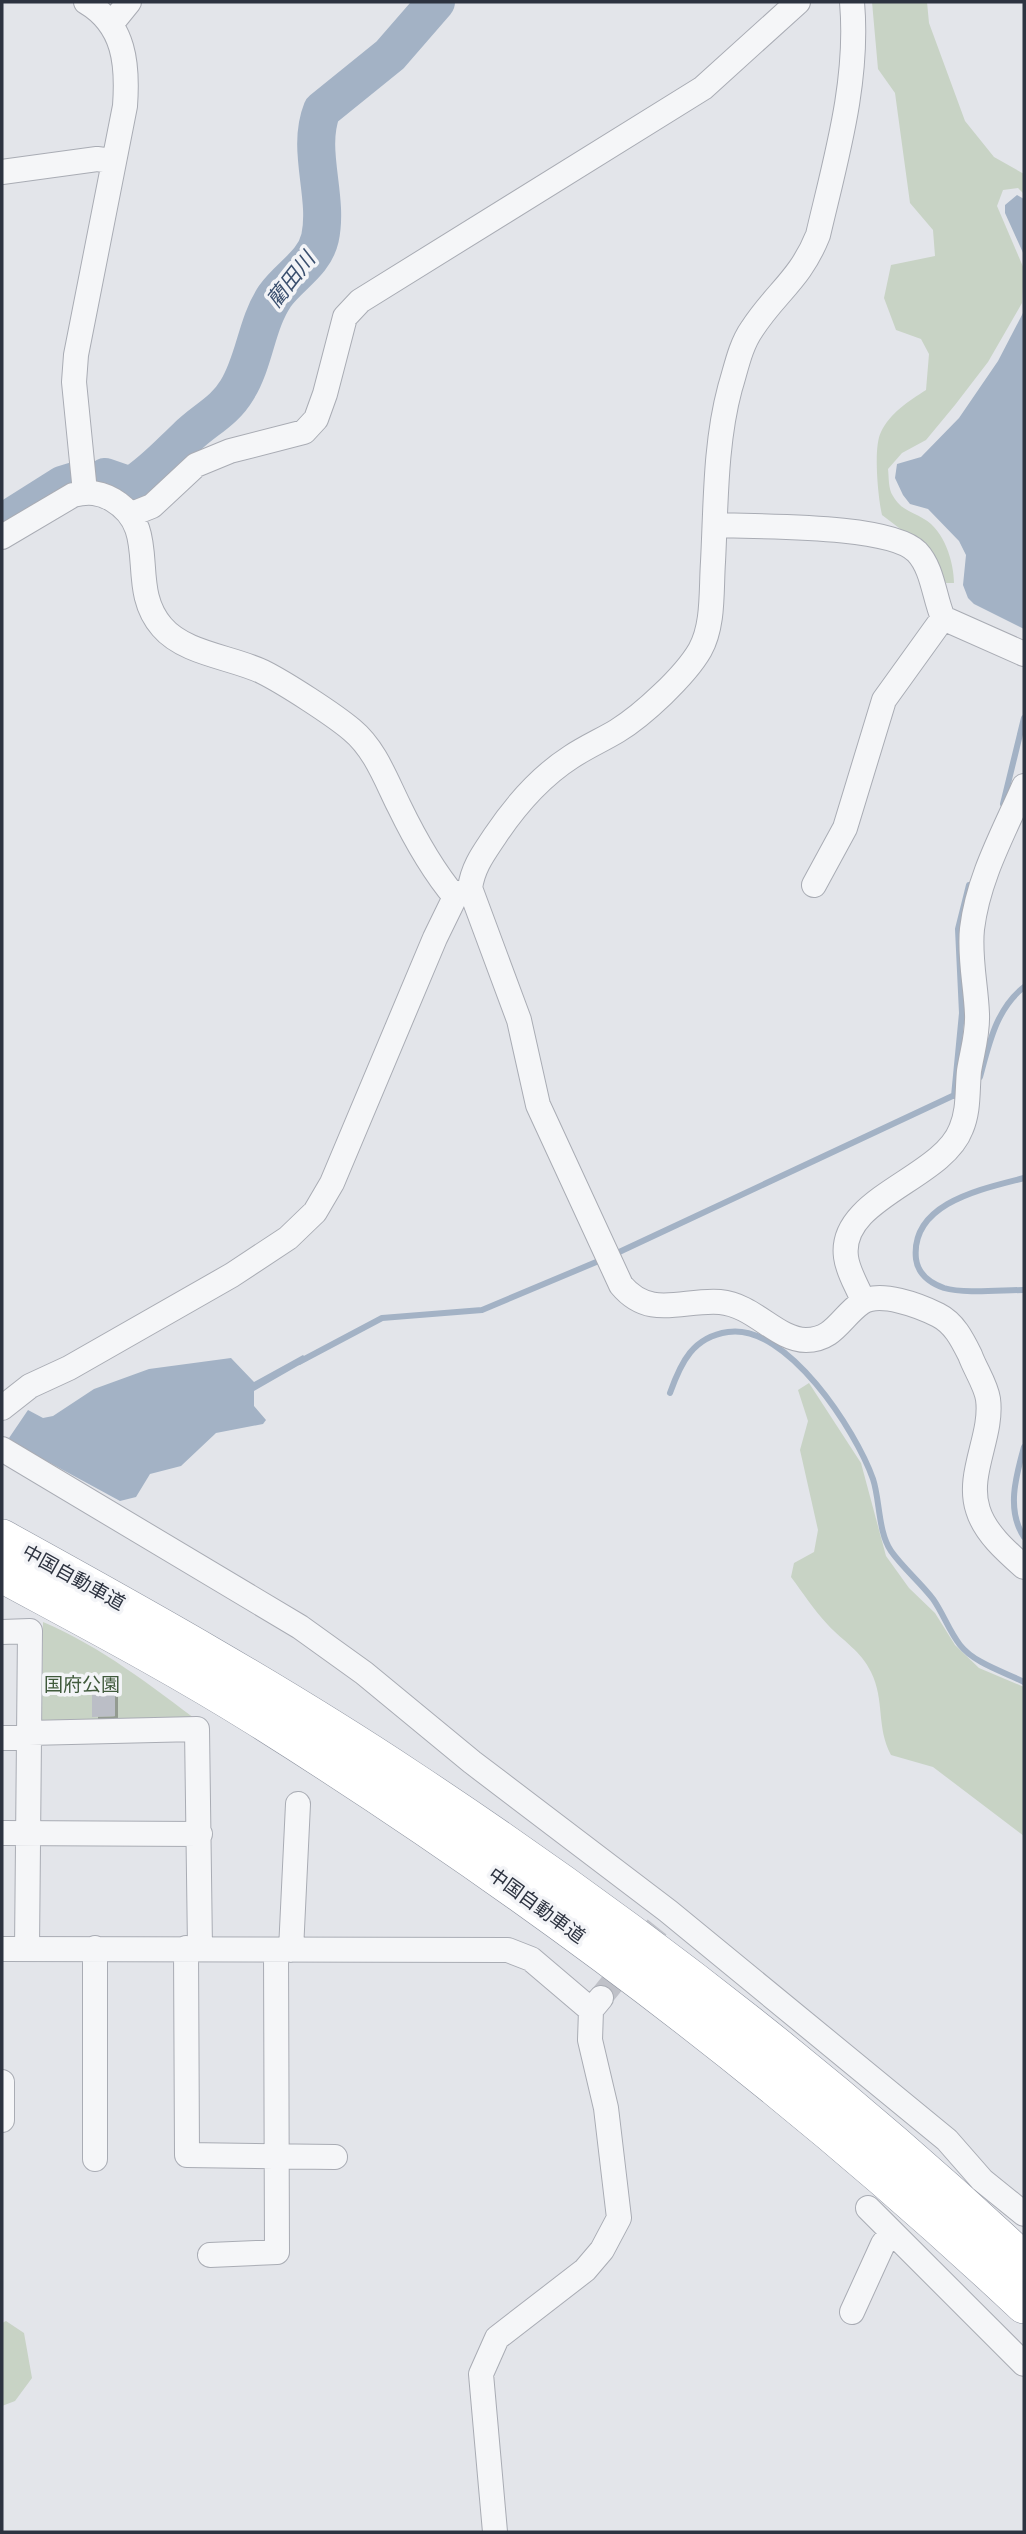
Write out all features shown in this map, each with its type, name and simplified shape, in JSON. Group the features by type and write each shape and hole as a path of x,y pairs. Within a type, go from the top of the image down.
{"highway":[{"name":"中国自動車道","path":"2,1538 270,1690 408,1777 522,1855 758,2030 875,2126 1024,2261"},
{"name":"中国自動車道","path":"2,1574 253,1715 493,1873 615,1962 756,2071 852,2150 1024,2305"}],"street":[{"path":"85,492 74,382 76,355 112,161 125,106 127,73 100,9 129,2"},
{"path":"132,514 152,506 195,465 230,451 304,432 316,419 326,394 345,317 360,301 703,88 798,2"},
{"path":"2,1408 30,1386 69,1368 232,1275 288,1238 315,1212 332,1183 473,869 500,828 542,780 570,758 620,730 639,715 685,670 700,650 710,610 722,431 743,345 752,328 791,284 810,257 818,235 853,70 855,42 852,2"},
{"path":"2,173 97,159 112,161"},
{"path":"2,537 73,495 85,492 104,494 132,514 140,531 142,583 148,609 164,629 182,643 265,673 351,728 365,741 406,820 463,892 519,1020 538,1105 621,1285 632,1298 647,1304 720,1302 732,1305 760,1317 794,1339 808,1340 834,1332 863,1301 879,1298 935,1313 949,1321 962,1339 988,1398 976,1487 977,1509 991,1534 1024,1567"},
{"path":"715,525 873,534 907,543 919,555 929,574 943,618 1024,654"},
{"path":"814,885 845,828 884,700 943,618"},
{"path":"863,1301 848,1267 847,1237 856,1222 882,1198 938,1161 953,1146 962,1128 977,1035 972,952 975,910 992,855 1024,786"},
{"path":"2,1449 300,1627 364,1673 662,1919 947,2140 982,2180 1024,2214"},
{"path":"2,1632 30,1631 27,1949"},
{"path":"2,1738 18,1738 29,1733 197,1729 200,1834 193,1948 187,2155 335,2157"},
{"path":"210,2255 277,2252 283,1950 298,1804"},
{"path":"2,1833 200,1834"},
{"path":"95,1948 95,2159"},
{"path":"2,1949 508,1950 531,1959 597,2003 590,2040 607,2108 619,2218 602,2250 585,2270 497,2338 481,2374 495,2532"},
{"path":"2,2082 2,2120"},
{"path":"868,2208 1024,2364"},
{"path":"852,2312 883,2244 892,2232"}],"green space":[{"path":"872,2 927,2 929,23 965,121 994,157 1024,174 1024,194 1018,188 1003,190 997,206 1024,269 1022,303 988,362 955,405 926,440 902,453 888,469 890,490 896,501 931,524 942,539 950,556 954,583 946,583 928,550 882,515 879,497 877,460 881,432 895,413 926,390 929,354 921,339 896,330 884,298 891,265 935,256 933,230 910,203 895,93 878,69"},
{"path":"809,1383 861,1463 886,1556 909,1588 935,1613 955,1645 979,1668 1024,1687 1024,1836 933,1767 891,1755 886,1745 878,1693 871,1672 857,1652 823,1619 791,1577 794,1563 814,1552 818,1530 800,1450 808,1421 798,1390"},
{"name":"国府公園","path":"43,1622 106,1655 202,1724 42,1722"},
{"path":"6,2321 24,2333 32,2378 15,2401 2,2406 2,2323"}],"water":[{"path":"1017,195 1024,199 1024,255 1005,213 1005,205"},
{"path":"1024,311 1024,629 974,604 968,598 963,585 966,555 959,541 928,509 910,504 895,478 897,464 921,457 959,418 998,361"},
{"path":"303,1355 308,1360 254,1391 254,1406 266,1420 263,1424 216,1433 181,1466 150,1474 136,1497 120,1501 17,1445 9,1438 28,1410 43,1418 53,1416 94,1389 149,1369 231,1358 254,1382"}],"building":[{"path":"92,1683 110,1684 110,1691 115,1691 115,1716 92,1717"}],"waterway":[{"name":"藺田川","path":"105,477 131,486 232,398 243,379 259,330 275,296 313,255 320,238 322,206 316,141 322,110 390,55 436,2"},
{"name":"藺田川","path":"2,523 62,485 75,481"},
{"path":"1003,804 1024,718"},
{"path":"954,1096 962,1013 958,929 969,885"},
{"path":"980,1077 1000,1016 1024,987"},
{"path":"617,1253 961,1092"},
{"path":"1024,1178 970,1194 936,1212 924,1224 917,1240 916,1259 919,1269 926,1277 944,1288 972,1291 1024,1290"},
{"path":"299,1362 382,1318 482,1310 601,1260"},
{"path":"670,1393 684,1361 697,1345 706,1339 728,1332 750,1334 773,1344 816,1384 835,1409 873,1479 881,1525 891,1551 933,1599 956,1640 981,1662 1024,1682"},
{"path":"1024,1447 1014,1493 1015,1516 1024,1537"}],"tunnel":[{"path":"602,1996 657,1927"}]}
